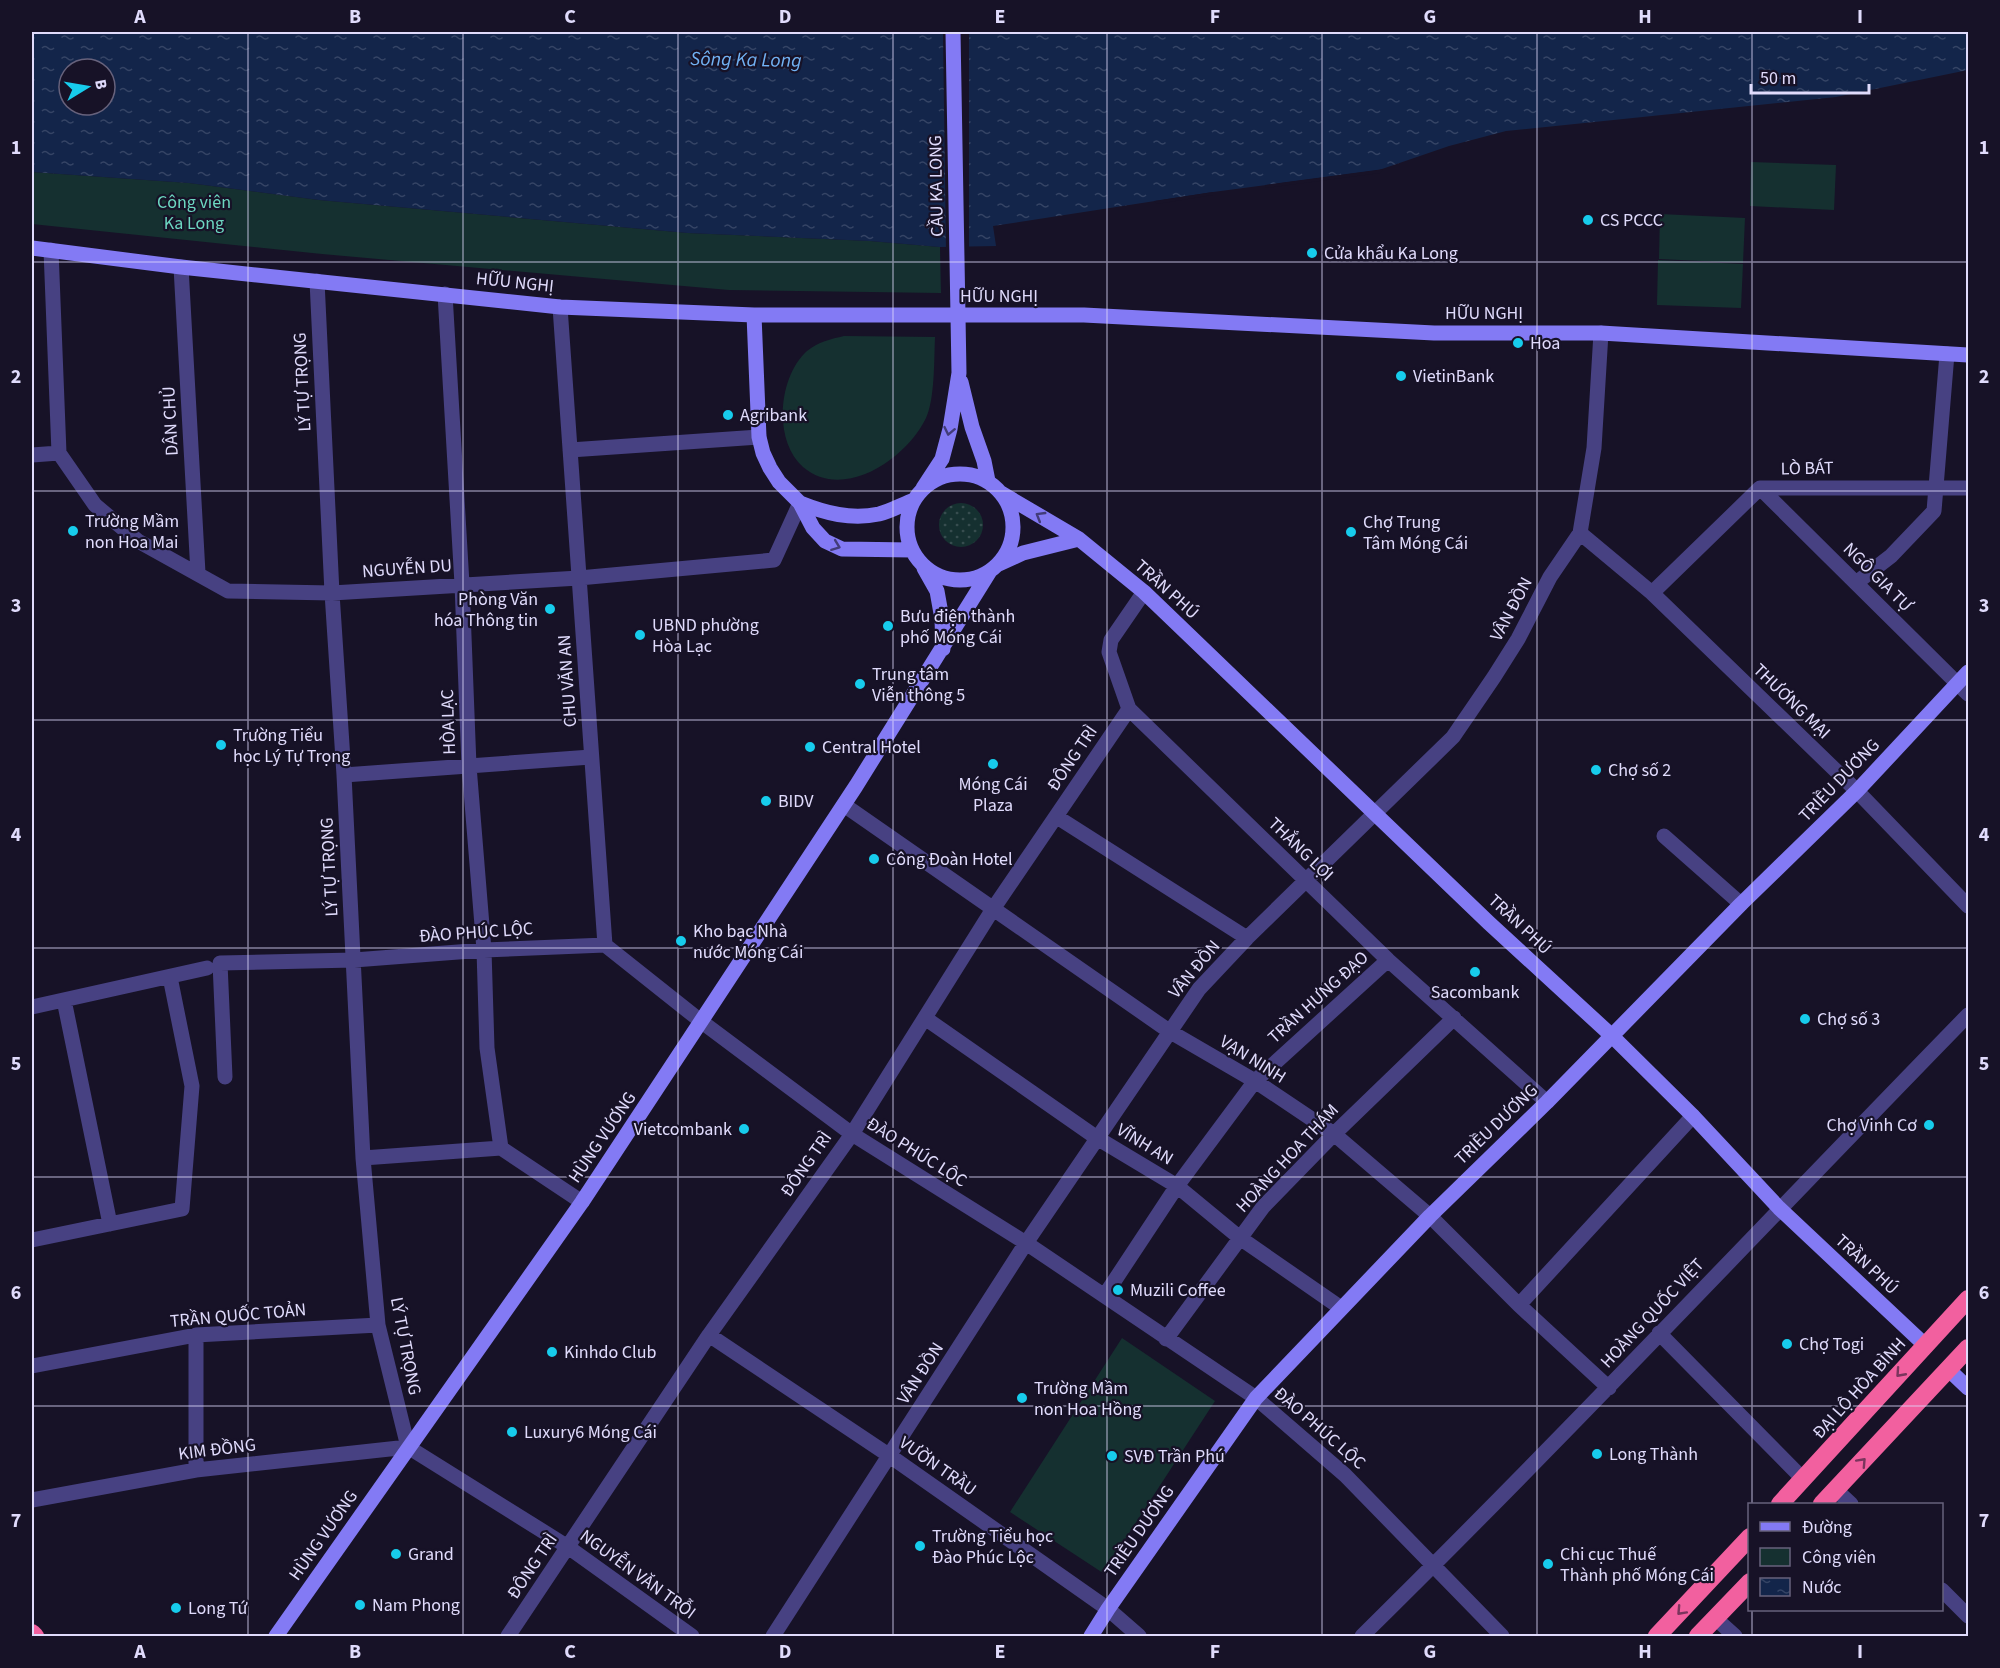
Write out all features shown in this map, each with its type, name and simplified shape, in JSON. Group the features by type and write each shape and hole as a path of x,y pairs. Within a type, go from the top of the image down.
{"highway":[{"name":"ĐẠI LỘ HÒA BÌNH","path":"1781,1503 1968,1299"},
{"path":"1926,1346 1948,1369"},
{"path":"1823,1503 1968,1348"},
{"path":"1657,1636 1748,1538"},
{"path":"1698,1636 1748,1583"},
{"path":"32,1633 35,1636"}],"street":[{"name":"CẦU KA LONG","path":"953,32 959,373"},
{"name":"HỮU NGHỊ","path":"32,248 181,267 560,307 754,315 1084,315 1434,333 1601,333 1968,355"},
{"path":"32,455 59,453 51,250"},
{"name":"DÂN CHỦ","path":"181,267 198,573"},
{"name":"LÝ TỰ TRỌNG","path":"317,281 363,1158 378,1325 408,1448"},
{"name":"HÒA LẠC","path":"445,294 462,584 469,766 484,950 487,1048 501,1148"},
{"name":"CHU VĂN AN","path":"560,307 605,945"},
{"path":"754,315 759,437 763,453 779,482 800,503 816,533 825,542 842,549 912,550"},
{"name":"VÂN ĐỒN","path":"773,1636 1026,1243 1199,988 1247,938 1453,737 1494,678 1518,639 1550,577 1580,533 1594,448 1601,333"},
{"path":"1856,583 1891,556 1934,511 1938,486 1947,354"},
{"path":"959,373 988,482"},
{"path":"944,649 937,591 912,550 907,534 908,516 919,494 942,459 950,429 959,373"},
{"path":"570,450 759,437"},
{"name":"NGUYỄN DU","path":"59,453 95,505 138,541 228,591 332,592 579,578 774,560 800,503"},
{"path":"800,503 834,515 878,514 919,494 938,478 954,474 972,475 988,482 1000,493 1009,506 1013,521 1008,552 994,568"},
{"name":"LÒ BÁT","path":"1652,593 1760,488 1938,486 1968,488"},
{"name":"NGÔ GIA TỰ","path":"1760,488 1856,583 1965,683"},
{"name":"TRẦN PHÚ","path":"1000,493 1079,539 1144,592 1489,922 1612,1036 1693,1116 1779,1208 1926,1346"},
{"name":"THƯƠNG MẠI","path":"1580,533 1652,593 1857,791 1968,906"},
{"path":"923,566 938,576 956,580 974,579 1023,553 1079,539"},
{"name":"HÙNG VƯƠNG","path":"276,1636 582,1202 844,805 994,568"},
{"name":"THẮNG LỢI","path":"1144,592 1111,640 1109,652 1128,709 1388,960 1547,1102"},
{"name":"TRIỀU DƯƠNG","path":"1091,1636 1256,1398 1430,1216 1547,1102 1741,904 1965,683"},
{"name":"ĐÔNG TRÌ","path":"508,1636 710,1335 852,1134 993,909 1128,709"},
{"path":"344,775 591,757"},
{"name":"VẠN NINH","path":"844,805 1169,1031 1255,1082 1334,1134 1430,1216 1519,1305 1609,1388"},
{"path":"1057,817 1247,938"},
{"path":"1664,836 1741,904"},
{"name":"ĐÀO PHÚC LỘC","path":"32,1007 214,966 605,945 702,1022 852,1134 1026,1243 1256,1398 1345,1475 1502,1636"},
{"name":"TRẦN HƯNG ĐẠO","path":"1105,1295 1177,1186 1255,1082 1388,960"},
{"path":"214,966 225,1077"},
{"path":"32,1240 182,1209 192,1086 170,977"},
{"path":"64,1000 110,1224"},
{"name":"HOÀNG QUỐC VIỆT","path":"1362,1636 1609,1388 1779,1208 1968,1015"},
{"name":"VĨNH AN","path":"925,1018 1097,1138 1177,1186 1240,1238 1341,1308"},
{"name":"HOÀNG HOA THÁM","path":"1166,1339 1263,1207 1334,1134 1454,1018"},
{"path":"1519,1305 1693,1116"},
{"path":"363,1158 501,1148 582,1202"},
{"name":"TRẦN QUỐC TOẢN","path":"32,1366 196,1335 378,1325"},
{"path":"1659,1333 1803,1479"},
{"path":"196,1335 196,1470"},
{"name":"VƯỜN TRẦU","path":"710,1335 890,1456 1108,1609 1139,1636"},
{"path":"1948,1369 1968,1388"},
{"name":"KIM ĐỒNG","path":"32,1500 196,1470 408,1448"},
{"name":"NGUYỄN VĂN TRỖI","path":"408,1448 568,1547 692,1636"},
{"path":"1836,1490 1850,1503"},
{"path":"1943,1592 1968,1616"},
{"path":"1716,1618 1735,1636"}],"green space":[{"path":"1751,162 1836,165 1834,210 1750,206"},
{"name":"Công viên Ka Long","path":"32,172 189,183 319,200 688,233 870,241 940,247 941,293 729,290 322,254 32,224"},
{"path":"1660,214 1745,218 1743,263 1659,259"},
{"path":"1658,260 1743,264 1741,308 1657,305"},
{"path":"844,336 935,337 933,390 926,418 905,447 873,471 837,480 819,477 803,467 793,456 783,426 783,409 785,392 797,362 816,345"},
{"path":"961,503 976,510 983,525 976,540 961,547 946,540 939,525 946,510"},
{"name":"SVĐ Trần Phú","path":"1122,1338 1215,1401 1103,1573 1010,1512"}],"water":[{"name":"Sông Ka Long","path":"32,32 1968,32 1968,70 1836,97 1506,131 1449,146 1379,170 1213,192 993,226 996,246 940,247 870,241 688,233 319,200 189,183 32,172"}],"pier":[{"path":"943,32 969,32 969,250 946,250"},
{"path":"1384,169 1380,173 1266,188 1265,185"},
{"path":"1213,192 1213,195 1157,204 1154,201"}],"place":[{"name":"CS PCCC","path":"1588,220"},
{"name":"Cửa khẩu Ka Long","path":"1312,253"},
{"name":"Hoa","path":"1518,343"},
{"name":"VietinBank","path":"1401,376"},
{"name":"Agribank","path":"728,415"},
{"name":"Trường Mầm non Hoa Mai","path":"73,531"},
{"name":"Chợ Trung Tâm Móng Cái","path":"1351,532"},
{"name":"Phòng Văn hóa Thông tin","path":"550,609"},
{"name":"Bưu điện thành phố Móng Cái","path":"888,626"},
{"name":"UBND phường Hòa Lạc","path":"640,635"},
{"name":"Trung tâm Viễn thông 5","path":"860,684"},
{"name":"Trường Tiểu học Lý Tự Trọng","path":"221,745"},
{"name":"Central Hotel","path":"810,747"},
{"name":"Móng Cái Plaza","path":"993,764"},
{"name":"Chợ số 2","path":"1596,770"},
{"name":"BIDV","path":"766,801"},
{"name":"Công Đoàn Hotel","path":"874,859"},
{"name":"Kho bạc Nhà nước Móng Cái","path":"681,941"},
{"name":"Sacombank","path":"1475,972"},
{"name":"Chợ số 3","path":"1805,1019"},
{"name":"Chợ Vinh Cơ","path":"1929,1125"},
{"name":"Vietcombank","path":"744,1129"},
{"name":"Muzili Coffee","path":"1118,1290"},
{"name":"Chợ Togi","path":"1787,1344"},
{"name":"Kinhdo Club","path":"552,1352"},
{"name":"Trường Mầm non Hoa Hồng","path":"1022,1398"},
{"name":"Luxury6 Móng Cái","path":"512,1432"},
{"name":"Long Thành","path":"1597,1454"},
{"name":"SVĐ Trần Phú","path":"1112,1456"},
{"name":"Trường Tiểu học Đào Phúc Lộc","path":"920,1546"},
{"name":"Grand","path":"396,1554"},
{"name":"Chi cục Thuế Thành phố Móng Cái","path":"1548,1564"},
{"name":"Nam Phong","path":"360,1605"},
{"name":"Long Tứ","path":"176,1608"}]}
